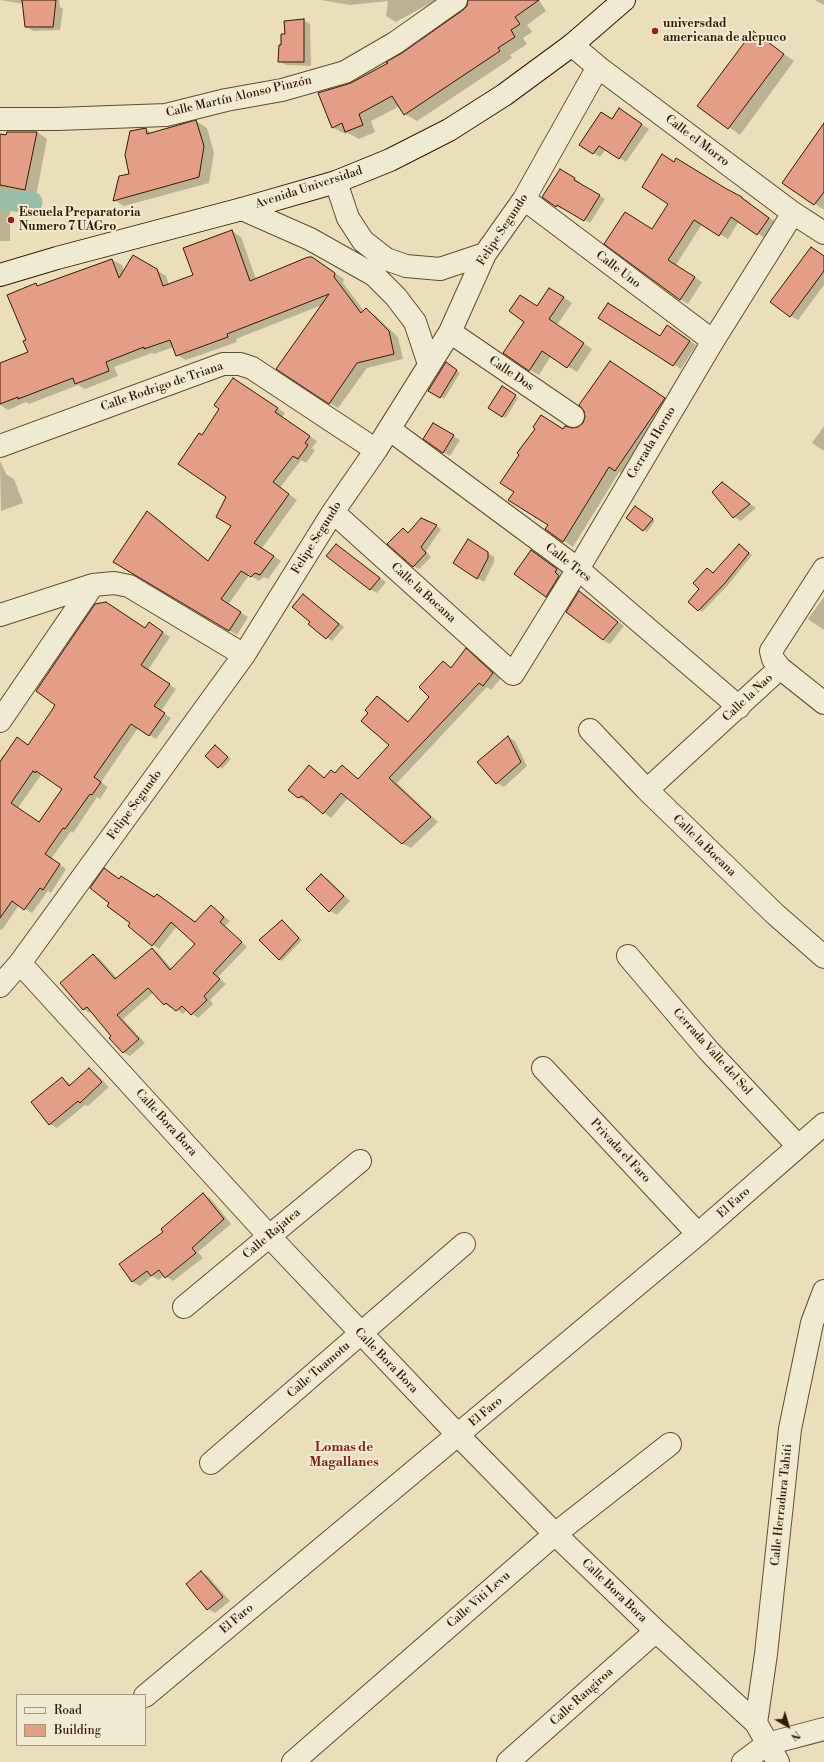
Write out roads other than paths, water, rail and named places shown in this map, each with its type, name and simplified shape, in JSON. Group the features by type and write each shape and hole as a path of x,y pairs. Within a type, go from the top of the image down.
{"street":[{"name":"Calle Martín Alonso Pinzón","path":"0,119 57,119 166,114 226,100 282,90 345,72 395,43 456,0"},
{"name":"Avenida Universidad","path":"0,275 336,182 390,160 449,130 504,95 572,45 624,0"},
{"name":"Calle el Morro","path":"572,45 598,67 793,213 824,233"},
{"name":"Felipe Segundo","path":"0,986 20,963 244,655 333,512 376,450 450,332 485,254 524,199 598,67"},
{"path":"336,182 348,218 380,267 396,297 415,322 429,364"},
{"name":"Calle Uno","path":"524,199 713,341"},
{"path":"242,209 310,240 380,267 406,266 440,269 485,254"},
{"name":"Cerrada Horno","path":"513,674 578,569 713,341 793,213"},
{"name":"Calle Dos","path":"450,332 573,416"},
{"name":"Calle Rodrigo de Triana","path":"0,446 216,366 223,364 234,364 252,368 376,450"},
{"name":"Calle Tres","path":"389,429 578,569 739,707"},
{"name":"Calle la Bocana","path":"333,512 513,674"},
{"name":"Calle la Nao","path":"647,790 780,668 773,659 771,651 824,569"},
{"path":"0,615 93,585 114,582 129,586 244,655"},
{"path":"0,721 93,585"},
{"path":"780,668 824,703"},
{"name":"Calle la Bocana","path":"590,730 647,790 775,914 824,957"},
{"name":"Cerrada Valle del Sol","path":"628,956 708,1050 798,1146"},
{"name":"Calle Bora Bora","path":"20,963 269,1236 361,1334 555,1534 656,1631 756,1723 773,1753"},
{"name":"Privada el Faro","path":"543,1068 698,1234"},
{"name":"El Faro","path":"146,1695 698,1234 824,1124"},
{"name":"Calle Rajatea","path":"184,1307 360,1162"},
{"name":"Calle Tuamotu","path":"211,1464 464,1244"},
{"name":"Calle Herradura Tahiti","path":"756,1723 766,1654 790,1429 812,1323 824,1291"},
{"name":"Calle Viti Levu","path":"293,1762 555,1534 670,1444"},
{"name":"Calle Rangiroa","path":"508,1762 656,1631"},
{"path":"743,1762 773,1753 824,1729"}],"waterway":[{"path":"0,200 32,202"}],"place":[{"name":"universdad americana de alcpuco","path":"655,31"},
{"name":"Escuela Preparatoria Numero 7 UAGro","path":"11,220"}],"district":[{"name":"Lomas de Magallanes","path":"344,1456"}]}
